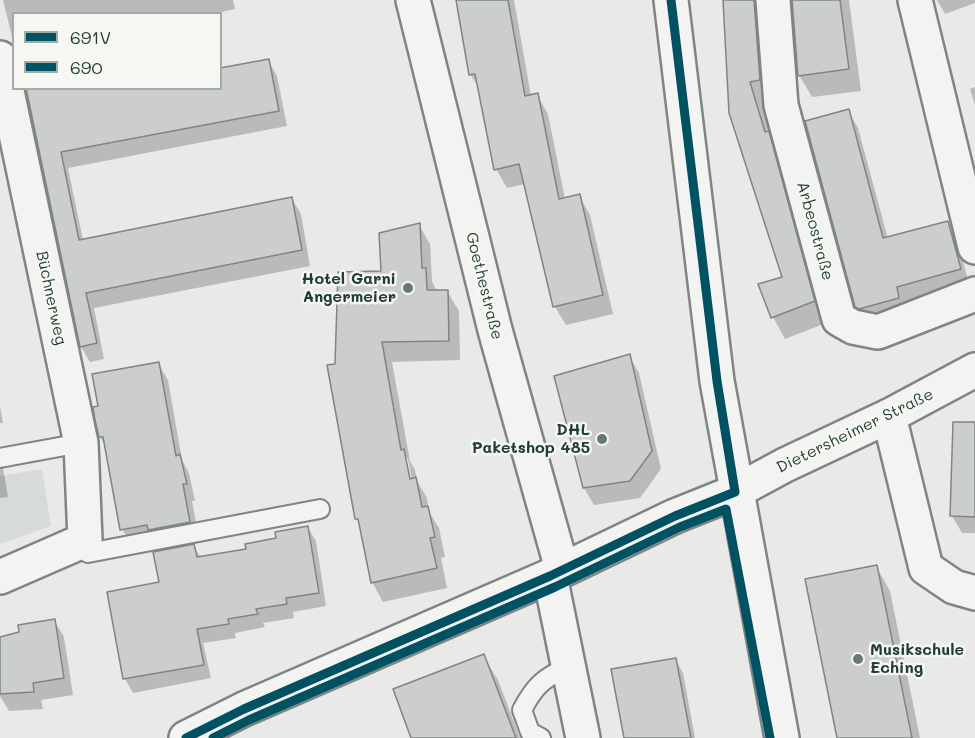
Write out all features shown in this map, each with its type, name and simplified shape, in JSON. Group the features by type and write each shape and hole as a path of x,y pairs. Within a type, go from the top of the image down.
{"street":[{"name":"Goethestraße","path":"413,0 556,573 569,666 583,738"},
{"path":"671,0 717,381 735,492 782,738"},
{"name":"Arbeostraße","path":"772,0 781,105 839,319 853,327 878,332 975,294"},
{"path":"915,0 975,248"},
{"name":"Büchnerweg","path":"0,58 81,443 86,546"},
{"name":"Dietersheimer Straße","path":"186,738 244,710 556,573 675,516 735,492 785,465 889,416 975,370"},
{"path":"889,416 926,568 954,586 975,593"},
{"path":"0,577 86,546"}],"lane":[{"path":"0,458 81,443"},
{"path":"86,546 320,509"},
{"path":"541,738 530,732 522,710 530,695 546,677 569,666"}],"shaded area":[{"path":"42,469 51,526 0,544 0,476"}],"building":[{"path":"456,0 508,0 525,96 538,93 559,199 580,194 603,295 553,307 519,164 494,170 475,74 469,75"},
{"path":"723,0 754,0 760,80 750,82 765,132 769,131 815,301 771,318 758,284 782,277 729,113"},
{"path":"792,0 840,0 849,69 798,76"},
{"path":"269,59 279,111 61,152 79,240 292,197 302,250 86,293 97,343 80,347 26,90 222,90 222,68"},
{"path":"849,109 883,238 948,221 961,269 897,287 899,298 859,309 855,307 805,121"},
{"path":"420,223 422,268 426,268 427,290 448,290 449,341 382,342 401,450 404,449 410,479 416,477 422,507 428,506 435,537 430,538 437,568 371,583 358,519 355,519 327,365 335,364 338,272 381,271 379,233"},
{"path":"630,354 652,451 630,481 583,488 554,376"},
{"path":"159,362 176,456 180,454 187,484 183,484 190,522 148,530 147,525 120,530 103,437 99,437 95,421 93,407 98,406 92,374"},
{"path":"953,422 975,422 975,517 950,516"},
{"path":"308,526 319,593 286,598 287,604 256,609 258,614 228,619 229,624 197,629 204,665 123,679 107,592 159,582 153,552 194,544 197,557 246,549 245,544 276,538 275,532"},
{"name":"Musikschule Eching","path":"877,565 912,738 837,738 805,579"},
{"path":"55,619 64,678 33,683 34,692 0,694 0,637 19,632 18,625"},
{"path":"484,654 516,738 411,738 393,689"},
{"path":"676,658 691,738 624,738 611,669"}],"transit line":[{"name":"691V","path":"671,0 717,381 735,492"},
{"name":"691V","path":"186,738 244,709 550,576 675,516 735,492"},
{"name":"690","path":"213,738 249,720 555,587 680,527 726,509 770,738"}],"place":[{"name":"Hotel Garni Angermeier","path":"408,288"},
{"name":"DHL Paketshop 485","path":"602,439"},
{"name":"Musikschule Eching","path":"858,659"}]}
